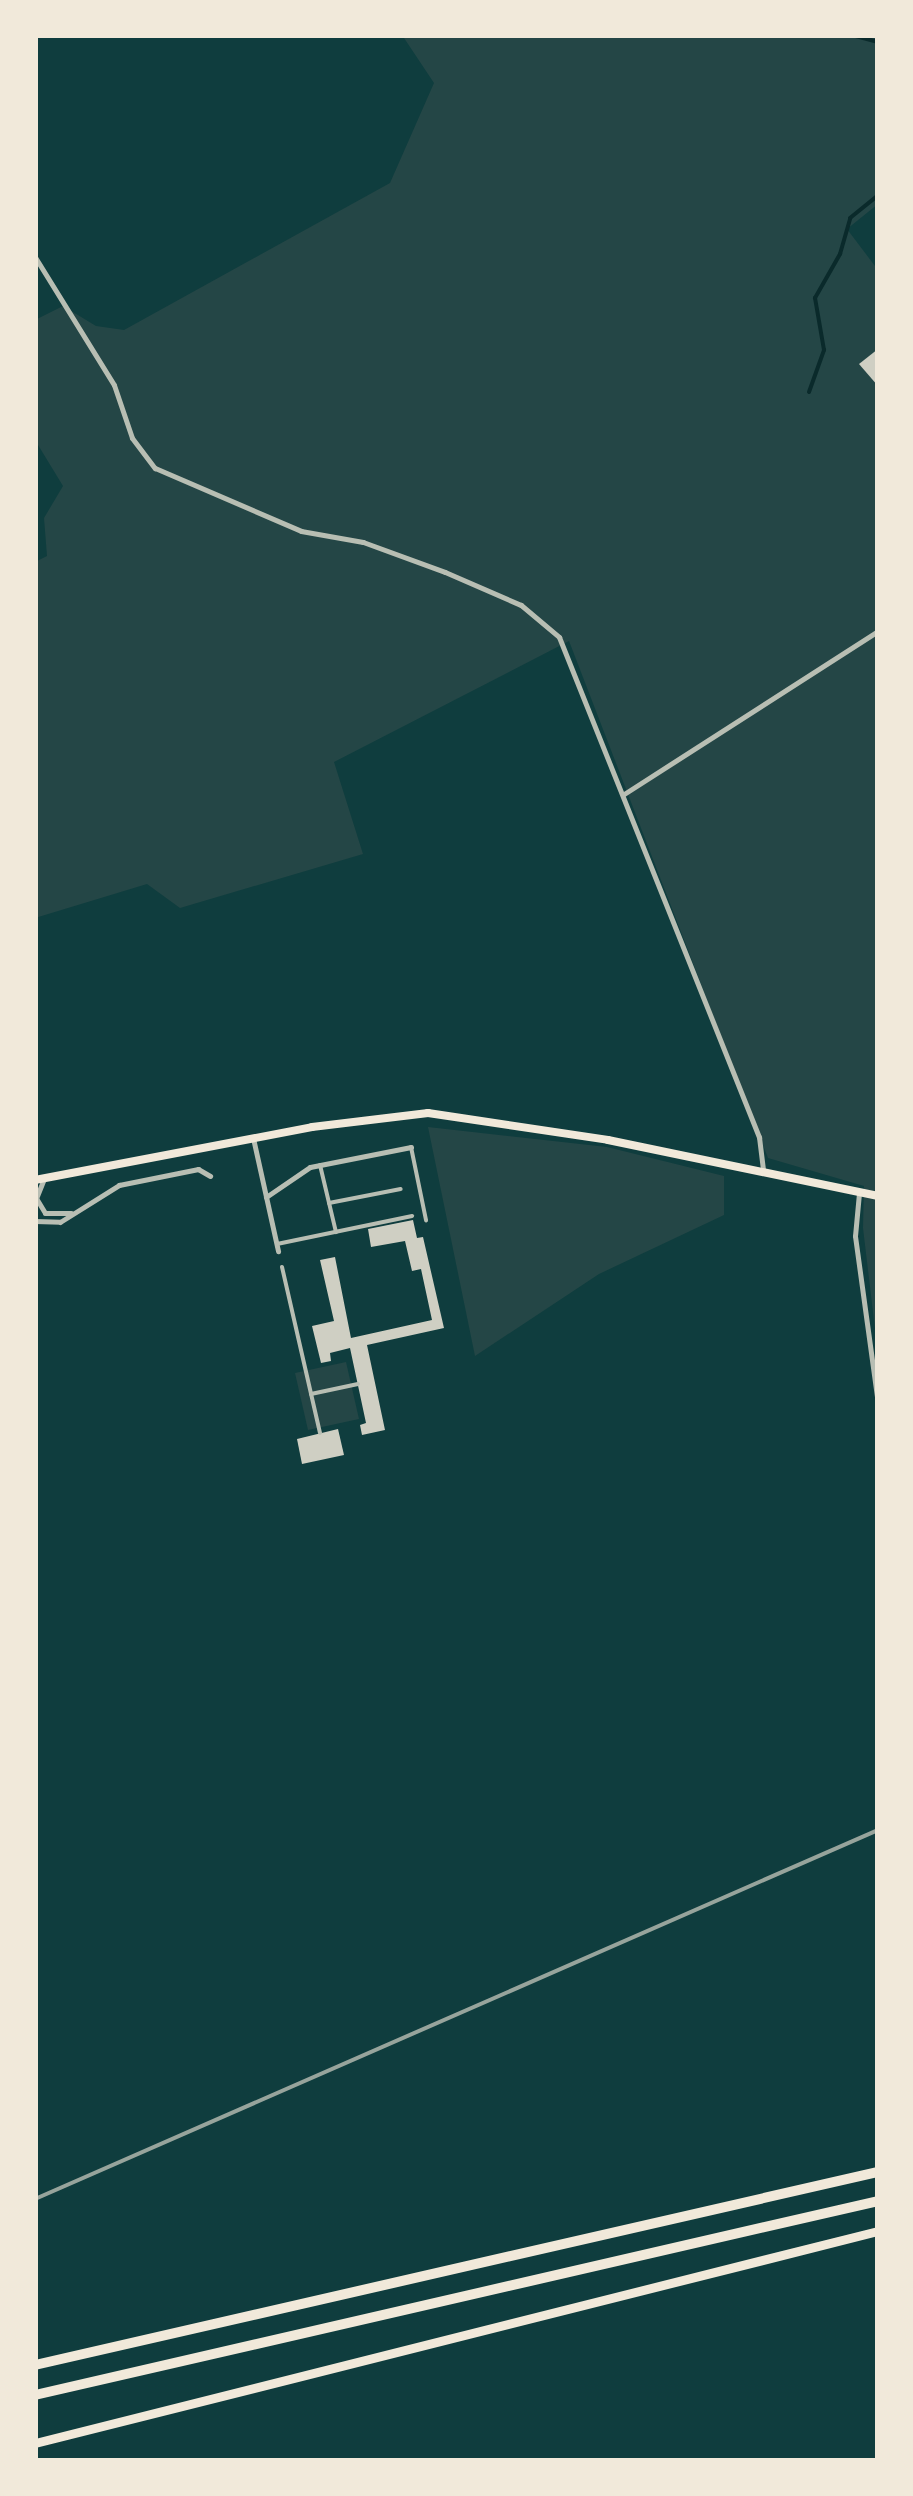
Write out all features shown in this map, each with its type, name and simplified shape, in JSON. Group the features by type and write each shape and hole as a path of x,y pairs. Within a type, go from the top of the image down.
{"highway":[{"path":"35,2365 878,2172"},
{"path":"35,2395 878,2201"},
{"path":"35,2443 878,2231"}],"main road":[{"path":"40,1179 253,1138 428,1112 763,1170 878,1196"}],"street":[{"path":"35,258 114,385 132,438 155,468 301,531 363,542 521,605 559,637 759,1136 763,1170"},
{"path":"624,794 878,631"},
{"path":"253,1138 278,1247 412,1216"},
{"path":"266,1197 320,1166 411,1147 424,1216"},
{"path":"320,1166 336,1232"},
{"path":"35,1221 47,1226 120,1185 198,1169 210,1176"},
{"path":"40,1179 35,1198 44,1213 79,1211"},
{"path":"329,1203 401,1188"},
{"path":"859,1192 855,1236 878,1404"},
{"path":"282,1267 320,1433"},
{"path":"311,1394 358,1384"}],"shaded area":[{"path":"402,35 878,35 878,204 847,229 878,270 878,1354 863,1228 864,1186 768,1158 569,641 334,762 363,854 180,908 147,884 35,918 35,562 47,556 44,518 63,486 35,440 35,320 63,306 96,326 124,330 390,183 434,83"},
{"path":"428,1127 607,1147 724,1176 724,1215 599,1274 475,1356"},
{"path":"346,1362 359,1419 308,1430 295,1373"}],"building":[{"path":"878,349 878,386 859,364"},
{"path":"413,1220 417,1238 423,1237 444,1328 367,1345 385,1430 362,1435 360,1425 366,1423 350,1348 330,1353 331,1361 321,1363 312,1326 334,1321 320,1260 335,1257 351,1338 432,1320 421,1269 412,1271 405,1241 371,1247 368,1229"},
{"path":"338,1429 344,1455 302,1464 297,1439"}],"waterway":[{"path":"852,35 878,42"},
{"path":"809,392 824,350 815,298 840,254 850,218 878,195"}],"railway":[{"path":"35,2199 878,1830"}]}
